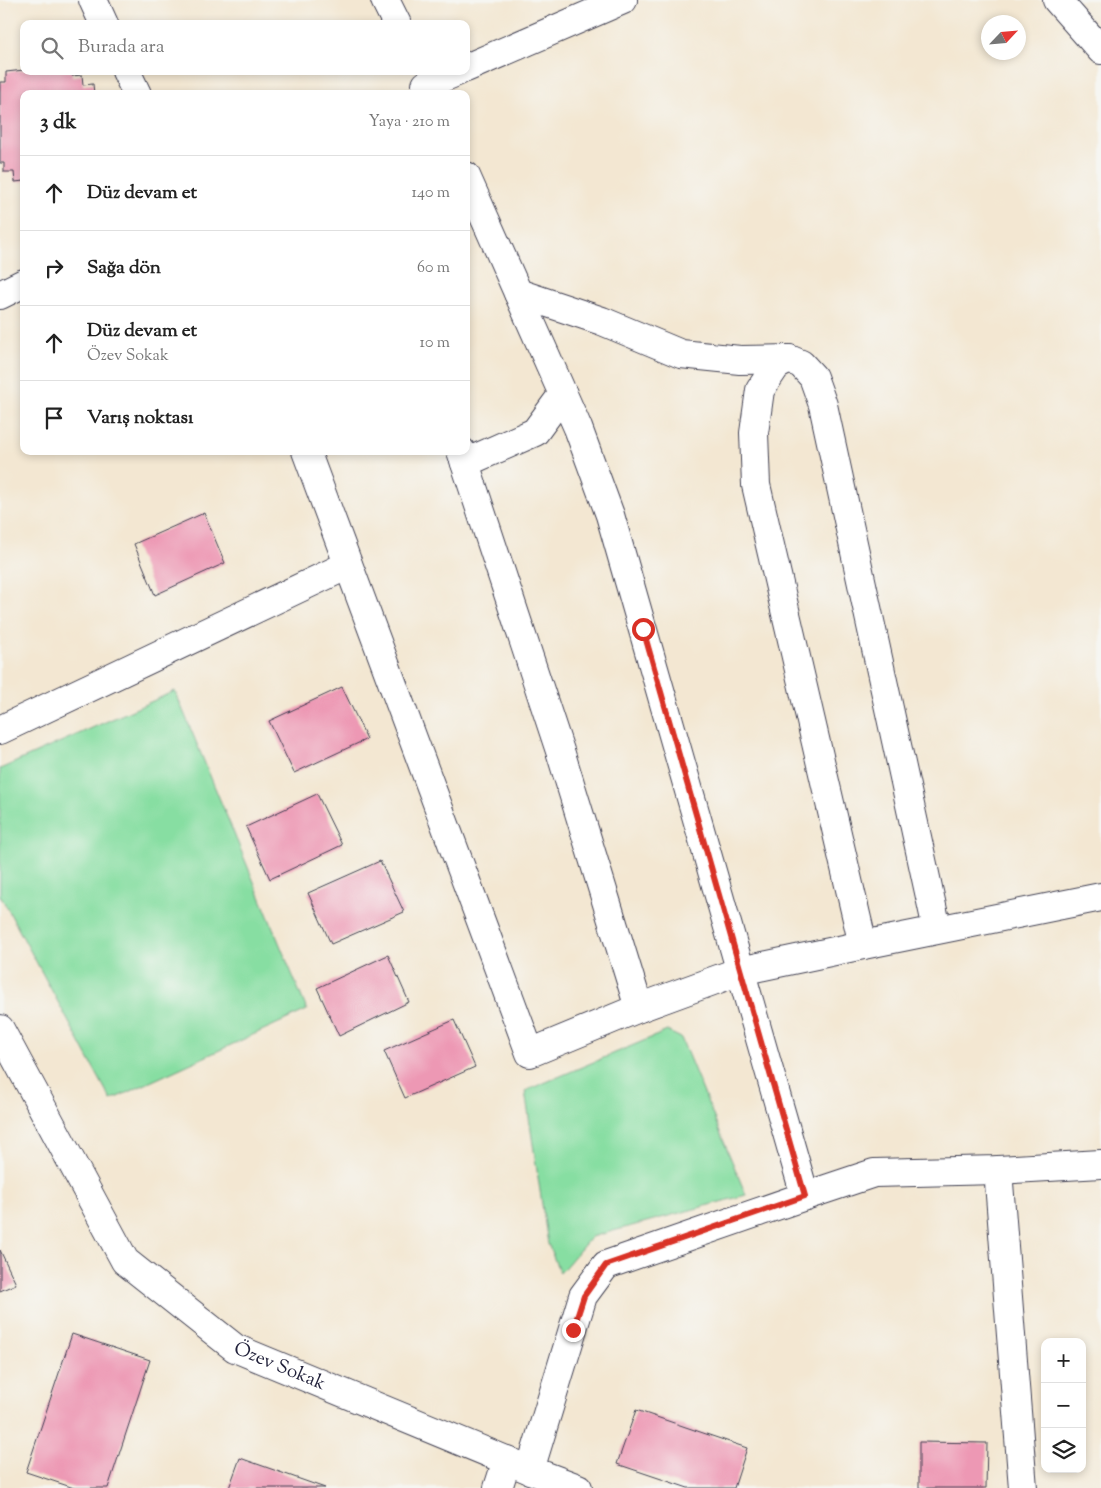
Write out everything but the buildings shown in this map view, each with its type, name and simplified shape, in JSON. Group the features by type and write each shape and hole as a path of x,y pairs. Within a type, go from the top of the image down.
{"street":[{"path":"93,0 102,20"},
{"path":"386,0 395,20"},
{"path":"470,66 623,0"},
{"path":"1057,0 1101,50"},
{"path":"128,75 135,90"},
{"path":"425,84 448,75"},
{"path":"470,185 578,428 610,515 805,1196"},
{"path":"0,295 20,285"},
{"path":"518,293 602,321 681,354 740,360 789,359 801,364 813,377 823,405 937,930"},
{"path":"789,359 776,366 760,390 754,433 756,485 863,944"},
{"path":"470,455 535,432 563,394"},
{"path":"307,455 530,1053 639,1008 740,971 863,944 1101,897"},
{"path":"463,457 561,754 639,1008"},
{"path":"0,730 348,565"},
{"name":"Özev Sokak","path":"0,1029 125,1261 235,1348 544,1477"},
{"path":"498,1488 544,1477 584,1296 606,1265 874,1173 998,1170 1101,1164"},
{"path":"998,1170 1023,1488"}],"green space":[{"path":"175,691 307,1010 111,1100 0,895 0,769"},
{"path":"667,1031 681,1038 746,1195 591,1237 560,1273 548,1244 525,1091"}],"route":[{"path":"573,1330 584,1296 606,1265 805,1196 643,629"}]}
